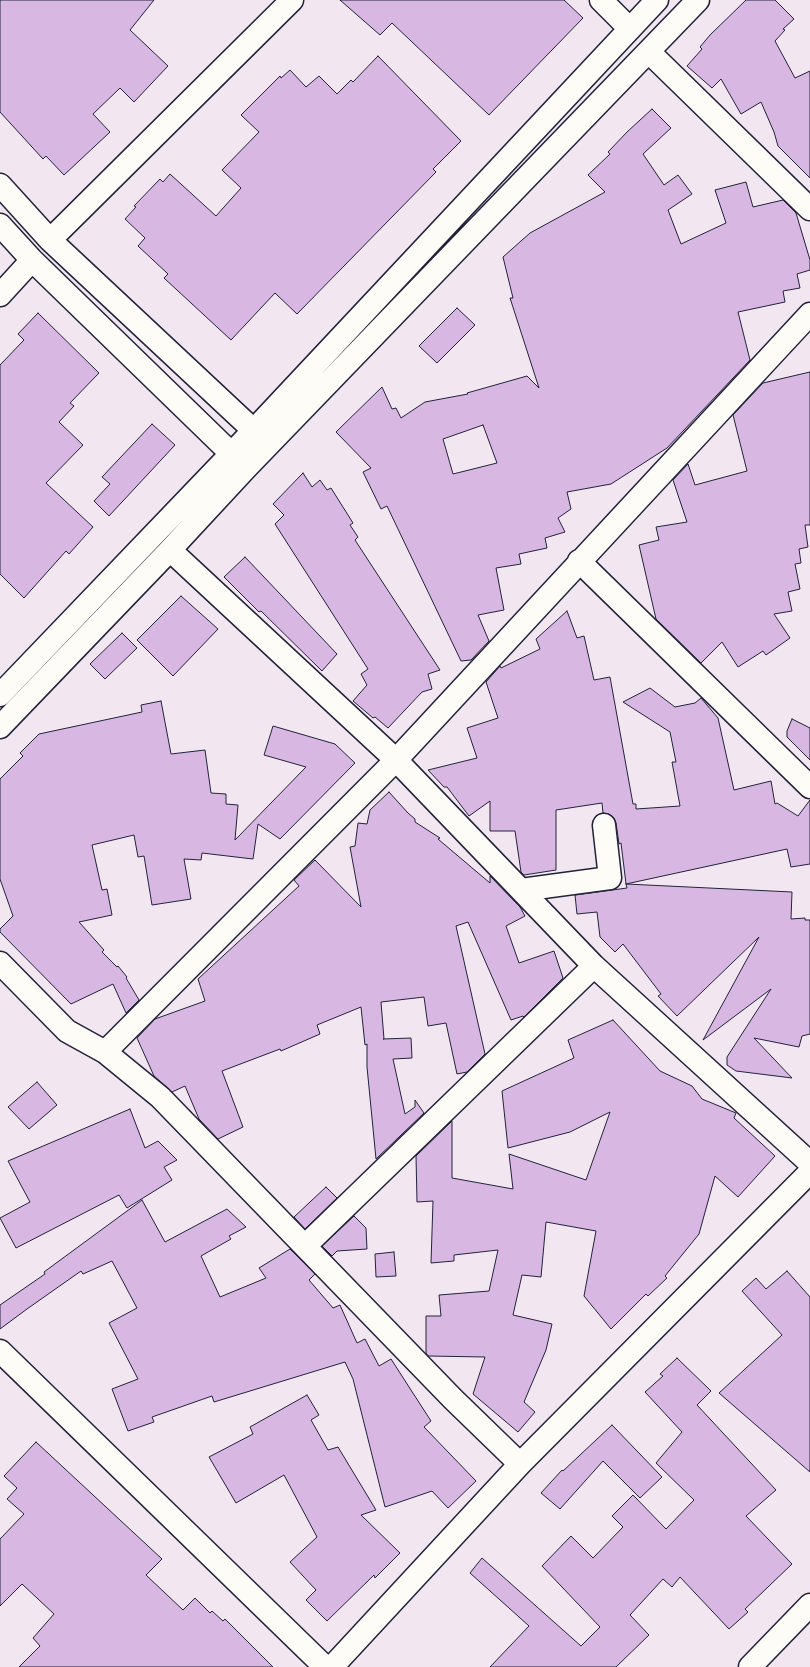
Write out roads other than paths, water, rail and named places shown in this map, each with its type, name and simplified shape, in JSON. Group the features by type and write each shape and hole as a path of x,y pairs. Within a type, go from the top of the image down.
{"street":[{"path":"50,240 292,0"},
{"path":"601,0 630,29"},
{"path":"261,437 657,0"},
{"path":"0,695 239,460 649,52 698,0"},
{"path":"649,52 810,209"},
{"path":"0,185 50,240 261,437"},
{"path":"0,225 32,260 239,460"},
{"path":"0,295 32,260"},
{"path":"105,1052 396,760 579,561 810,314"},
{"path":"0,727 170,550 239,460"},
{"path":"170,550 396,760 594,966 810,1163"},
{"path":"579,561 810,787"},
{"path":"522,890 610,878 604,824"},
{"path":"0,963 66,1031 105,1052 160,1097 453,1399 520,1464"},
{"path":"305,1246 594,966"},
{"path":"332,1667 520,1464 810,1172"},
{"path":"0,1351 325,1667"},
{"path":"750,1667 810,1604"}]}
